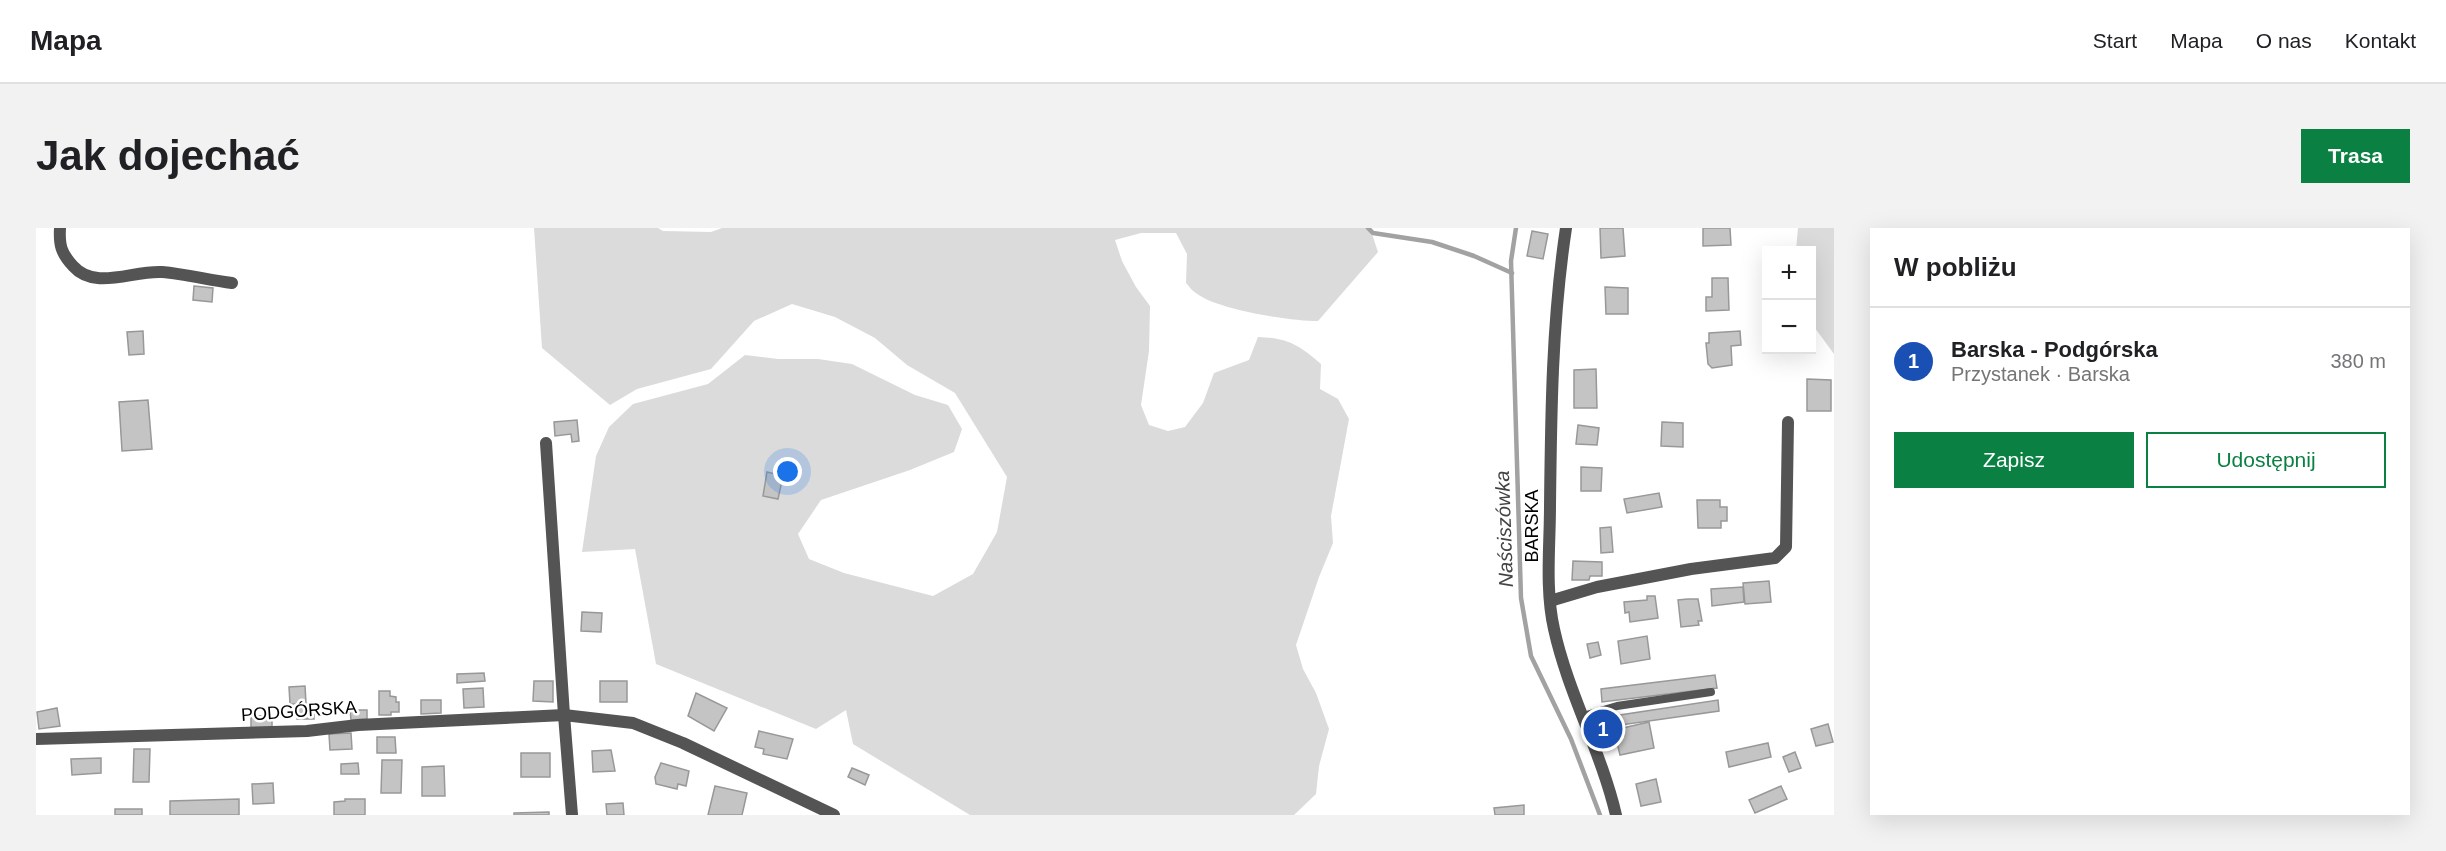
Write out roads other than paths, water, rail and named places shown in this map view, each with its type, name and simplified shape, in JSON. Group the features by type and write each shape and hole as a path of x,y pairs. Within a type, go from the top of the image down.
{"street":[{"path":"60,228 59,245 64,256 80,275 104,279 160,272 232,284"},
{"name":"BARSKA","path":"1566,228 1557,288 1554,339 1550,600 1554,629 1563,662 1616,815"},
{"path":"1550,600 1597,587 1691,569 1775,558 1786,547 1788,422"},
{"path":"546,442 572,815"},
{"name":"PODGÓRSKA","path":"36,739 307,731 358,725 564,715 633,723 683,743 834,815"}],"lane":[{"path":"1583,716 1617,706 1711,692"}],"waterway":[{"path":"1368,228 1373,233 1432,242 1474,256 1512,273"},
{"name":"Naściszówka","path":"1516,228 1511,261 1521,598 1531,656 1571,739 1600,815"}],"place":[{"name":"Barska - Podgórska","path":"1603,729"}]}
